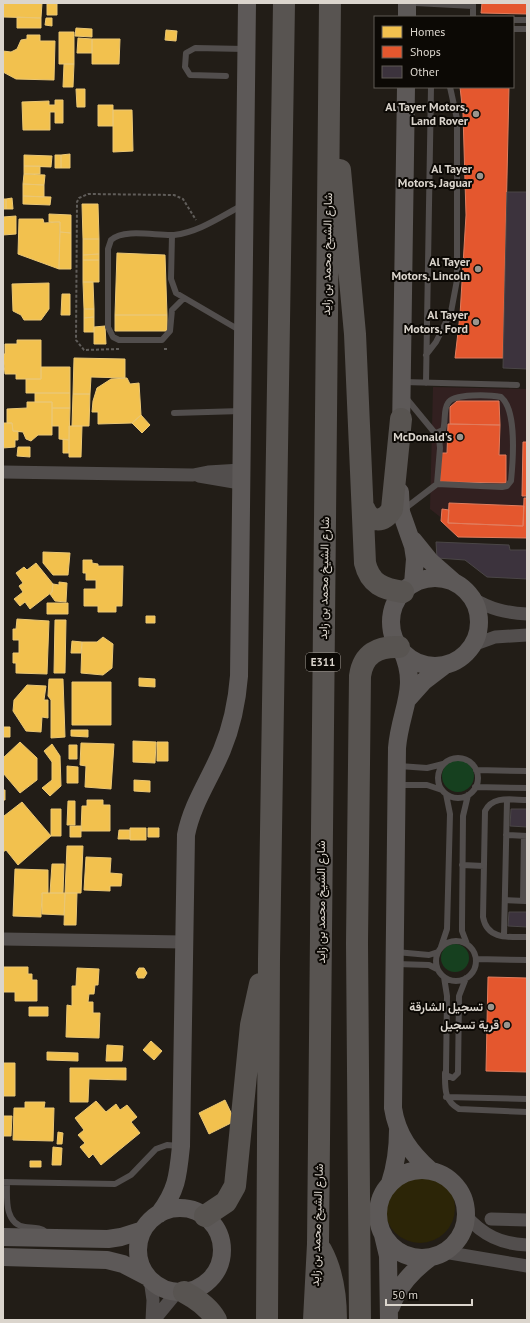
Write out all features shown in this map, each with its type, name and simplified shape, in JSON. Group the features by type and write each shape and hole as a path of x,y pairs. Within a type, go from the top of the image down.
{"highway":[{"path":"267,1320 266,1242 269,959 284,3"},
{"name":"شارع الشيخ محمد بن زايد","path":"314,1320 318,1244 330,3"},
{"path":"329,88 346,217 355,334 364,508 365,563 367,572 379,586 387,590 408,588"},
{"path":"364,508 367,515 373,520 381,520 388,516 392,509 402,419"},
{"path":"360,1320 357,943 360,676 364,662 375,651 389,647 400,649"},
{"path":"201,1214 226,1202 235,1186 251,1025 258,992 269,959"},
{"path":"254,1320 266,1242"},
{"path":"318,1244 331,1273 334,1288 336,1320"},
{"path":"181,1292 197,1298 207,1307 216,1320"}],"street":[{"path":"3,1257 107,1260 123,1264 149,1278 162,1288 181,1292 197,1289 208,1282 216,1272 221,1261 222,1248 220,1236 214,1225 201,1214 184,1188 181,1149 184,845 194,805 227,737 238,691 247,3"},
{"path":"407,3 407,16"},
{"path":"389,1316 388,1256 378,1222 378,1208 382,1195 390,1183 396,1160 398,1130 393,1108 397,766 399,730 410,688 410,675 391,625 394,608 408,588 415,559 401,512 406,88"},
{"path":"3,472 193,474 216,471 240,477"},
{"path":"407,700 424,680 445,665 465,654 478,634 479,622 477,609 472,598 465,590 430,561 409,535"},
{"path":"408,588 434,578 455,583"},
{"path":"472,598 493,609 527,614"},
{"path":"472,645 495,637 527,635"},
{"path":"400,649 411,659 422,664 434,666 445,665"},
{"path":"3,939 183,942"},
{"path":"389,1316 395,1295 405,1280 417,1267 455,1242 463,1230 466,1216 464,1200 456,1186 444,1176 430,1170 417,1159 398,1130"},
{"path":"153,1320 153,1300 149,1278 139,1259 139,1244 144,1230 150,1221 159,1214 174,1192 181,1149"},
{"path":"390,1183 401,1175 415,1170 430,1170"},
{"path":"159,1214 184,1208 201,1214"},
{"path":"466,1216 481,1231 491,1237 511,1244 527,1245"},
{"path":"491,1219 527,1220"},
{"path":"3,1237 114,1238 144,1230"},
{"path":"382,1235 391,1246 403,1254 417,1258 438,1254 527,1266"},
{"path":"153,1320 181,1292"}],"lane":[{"path":"414,3 473,4 473,16"},
{"path":"514,20 527,20"},
{"path":"514,29 527,29"},
{"path":"226,76 190,75 185,67 186,53 195,48 246,49"},
{"path":"426,383 431,88"},
{"path":"426,355 436,342 451,312 457,280 457,119 450,88"},
{"path":"184,298 172,310 170,331 162,340 119,340 113,337 109,331 108,249 111,240 119,234 172,235 201,228 244,204"},
{"path":"172,235 171,284 176,292 243,332"},
{"path":"437,484 440,448 436,433 402,388 426,383 517,385"},
{"path":"401,512 437,484 507,486 511,479 512,417 502,397 455,397 447,404 443,430 436,433"},
{"path":"174,413 242,411"},
{"path":"397,766 427,768 443,764 452,759 464,759 473,765 476,770 477,781 475,787 468,795 463,816 462,865 462,931 467,944 471,948 476,958 474,970 466,978 459,996 458,1073 453,1078 446,1075 446,1071"},
{"path":"437,969 436,958 447,929 450,814 444,792 439,786 438,774 443,764"},
{"path":"476,770 527,771"},
{"path":"397,785 427,785 457,798 468,795"},
{"path":"475,787 527,788"},
{"path":"504,936 506,800"},
{"path":"527,800 495,801 488,807 486,811 484,866 484,924 492,933 504,936 527,937"},
{"path":"505,900 525,901 526,836 506,835"},
{"path":"462,865 484,866"},
{"path":"395,958 429,955 440,950 451,942 456,941 467,944"},
{"path":"395,958 429,965 437,969 444,977 455,981 466,978"},
{"path":"476,958 527,960"},
{"path":"444,977 447,996 446,1097 454,1106 465,1111 527,1112"},
{"path":"446,1097 527,1099"},
{"path":"53,1238 41,1229 18,1224 13,1220 7,1205 5,1182 115,1184 131,1175 156,1149 167,1145 181,1149"},
{"path":"3,1211 7,1205"}],"shaded area":[{"path":"433,387 527,389 527,535 448,523 430,509"}],"green space":[{"path":"458,760 464,761 471,767 474,776 473,782 467,789 458,792 452,791 445,785 442,776 443,770 449,763"},
{"path":"455,944 465,948 469,958 465,968 455,972 445,968 441,958 445,948"}],"sand":[{"path":"413,1173 427,1173 440,1179 449,1188 455,1201 453,1221 445,1233 427,1243 413,1243 400,1237 391,1228 385,1215 385,1201 391,1188 400,1179"}],"building: Homes":[{"path":"3,3 42,3 41,18 3,17"},
{"path":"47,3 57,3 57,15 47,15"},
{"path":"17,17 41,18 41,28 17,28"},
{"path":"46,18 52,18 52,26 45,25"},
{"path":"76,28 92,29 92,37 75,36"},
{"path":"166,30 177,31 176,41 165,40"},
{"path":"59,32 74,32 74,64 59,64"},
{"path":"27,35 40,35 40,41 55,41 54,80 16,79 3,72 3,51 11,52 17,49 21,40 27,39"},
{"path":"78,38 92,39 92,53 77,53"},
{"path":"92,39 120,39 119,64 92,64"},
{"path":"64,64 74,64 73,87 63,87"},
{"path":"76,89 85,89 85,107 77,107"},
{"path":"55,100 63,100 63,123 55,123 55,112 50,112 50,130 23,130 22,102 49,101 49,105 55,105"},
{"path":"98,105 113,105 113,126 98,126"},
{"path":"113,110 132,110 133,151 113,152"},
{"path":"70,154 70,168 61,168 61,155"},
{"path":"24,155 52,156 51,167 24,166"},
{"path":"55,155 61,155 61,168 55,168"},
{"path":"24,166 40,166 40,174 24,174"},
{"path":"24,174 45,175 44,185 23,184"},
{"path":"23,184 44,185 44,197 23,196"},
{"path":"23,196 51,197 50,205 23,204"},
{"path":"12,198 13,209 6,209 6,199"},
{"path":"3,199 6,199 6,209 3,209"},
{"path":"82,204 98,204 99,239 83,239"},
{"path":"49,214 71,215 71,233 60,232 60,222 49,222"},
{"path":"16,216 16,234 3,235 3,217"},
{"path":"19,219 43,219 44,223 60,222 59,269 18,254"},
{"path":"60,232 71,233 71,269 59,269"},
{"path":"83,239 99,239 99,254 83,255"},
{"path":"117,253 165,255 167,315 115,315"},
{"path":"99,254 99,260 83,260 83,255"},
{"path":"83,260 99,260 99,282 83,282"},
{"path":"83,282 93,282 94,309 84,309"},
{"path":"49,283 49,309 41,320 24,320 21,315 13,311 12,284"},
{"path":"62,294 70,294 70,315 61,315"},
{"path":"84,309 94,309 94,317 84,318"},
{"path":"115,315 167,315 167,331 115,331"},
{"path":"94,317 94,332 84,332 84,318"},
{"path":"105,326 106,344 94,344 94,327"},
{"path":"17,340 41,340 41,379 16,379 16,374 5,374 3,354 5,354 5,344 17,344"},
{"path":"74,358 125,359 125,378 91,377 90,394 73,394"},
{"path":"41,367 70,367 70,393 26,393 26,379 41,379"},
{"path":"127,378 130,384 139,383 141,415 132,423 98,424 98,412 92,412 93,401 97,388 111,379"},
{"path":"35,393 70,393 70,408 52,408 52,402 35,402"},
{"path":"73,394 90,394 89,426 72,426"},
{"path":"27,402 52,402 52,435 38,435 31,441 26,439 23,432 13,431 12,423 7,423 7,409 27,408"},
{"path":"52,408 70,408 69,440 59,439 59,426 52,426"},
{"path":"141,415 150,425 142,433 132,423"},
{"path":"3,423 12,423 13,431 18,431 18,440 15,440 15,447 3,448"},
{"path":"69,426 82,426 81,457 69,457"},
{"path":"63,439 69,440 69,453 63,453"},
{"path":"18,447 30,447 30,457 17,456"},
{"path":"43,552 70,553 68,575 53,575 43,563"},
{"path":"83,560 92,560 92,563 98,564 98,566 123,566 122,606 116,606 116,612 98,612 98,606 84,606 84,589 96,589 96,580 86,580 86,573 83,573"},
{"path":"36,563 53,584 52,592 30,609 25,602 20,606 14,599 23,592 19,586 23,583 16,573 24,567 27,570"},
{"path":"59,582 67,583 66,602 55,601 50,594 52,592 53,584 59,585"},
{"path":"47,603 68,603 68,614 47,614"},
{"path":"146,616 155,616 155,623 146,623"},
{"path":"17,619 49,621 47,674 16,673 16,663 13,663 13,653 19,653 19,640 13,640 13,629 16,629"},
{"path":"55,620 66,620 65,673 54,673"},
{"path":"103,637 113,644 112,668 103,675 81,673 82,642 97,642"},
{"path":"72,641 82,642 81,653 71,653"},
{"path":"139,678 155,679 155,687 139,686"},
{"path":"49,679 63,679 65,737 51,738 51,700 48,696"},
{"path":"72,682 111,682 111,725 72,725"},
{"path":"27,685 46,686 44,700 48,700 48,718 42,717 41,732 26,731 13,711 14,700"},
{"path":"3,727 10,727 10,737 3,737"},
{"path":"71,730 88,730 88,737 71,736"},
{"path":"133,741 156,742 155,763 133,762"},
{"path":"20,742 37,758 37,780 20,793 3,773 3,758"},
{"path":"157,742 168,742 168,761 157,761"},
{"path":"81,743 114,744 111,789 85,787 86,766 80,765"},
{"path":"52,744 60,756 61,786 50,796 42,788 52,780 52,762 44,751"},
{"path":"69,745 77,745 77,759 69,759"},
{"path":"67,766 78,767 78,783 67,783"},
{"path":"134,780 150,781 150,792 134,791"},
{"path":"3,790 5,790 5,800 3,800"},
{"path":"87,800 103,800 103,805 110,805 110,831 81,831 82,806 87,806"},
{"path":"68,801 75,801 75,825 67,825"},
{"path":"22,802 51,836 18,865 6,850 3,852 3,815 4,816"},
{"path":"51,809 61,809 61,836 51,836"},
{"path":"70,826 81,826 81,837 70,837"},
{"path":"130,828 146,828 146,840 130,840"},
{"path":"148,828 159,828 159,837 148,837"},
{"path":"119,830 130,830 130,839 118,839"},
{"path":"67,846 83,846 81,893 65,893"},
{"path":"86,857 111,858 110,873 122,874 121,886 110,886 110,891 84,890"},
{"path":"52,864 64,864 63,893 50,893"},
{"path":"15,869 48,870 48,893 42,893 41,917 13,916"},
{"path":"42,893 65,893 64,915 42,914"},
{"path":"65,893 77,893 76,925 64,925"},
{"path":"3,967 28,967 28,974 32,974 32,980 37,980 37,1001 15,1001 15,992 3,992"},
{"path":"77,968 99,969 98,985 95,985 94,994 89,994 88,1002 93,1002 93,1013 100,1013 99,1038 66,1037 67,1005 72,1006 72,986 76,986"},
{"path":"139,968 144,968 147,973 144,978 138,978 136,973"},
{"path":"29,1007 48,1007 48,1016 29,1016"},
{"path":"151,1041 162,1051 154,1060 143,1050"},
{"path":"107,1045 123,1046 122,1061 106,1061"},
{"path":"47,1052 78,1053 78,1061 47,1060"},
{"path":"3,1063 15,1063 15,1096 3,1096"},
{"path":"70,1068 126,1068 126,1080 89,1079 88,1102 70,1102"},
{"path":"225,1100 235,1121 209,1134 199,1113"},
{"path":"96,1101 106,1112 116,1104 120,1110 127,1105 137,1117 131,1122 140,1133 101,1165 93,1154 89,1158 80,1147 85,1143 78,1135 84,1130 75,1118"},
{"path":"25,1102 45,1102 44,1108 54,1108 53,1141 13,1140 14,1108 25,1108"},
{"path":"3,1116 12,1116 11,1136 3,1136"},
{"path":"58,1132 63,1133 62,1144 57,1144"},
{"path":"53,1147 62,1148 61,1165 52,1165"},
{"path":"30,1161 41,1161 41,1167 30,1167"}],"building: Shops":[{"path":"482,3 527,3 527,14 481,13"},
{"path":"460,88 509,88 503,358 455,358 460,315 466,215 463,114"},
{"path":"457,401 499,401 500,425 450,424 450,407"},
{"path":"448,424 500,425 499,455 506,455 506,483 440,482 441,453 447,453"},
{"path":"523,442 527,442 527,496 522,496"},
{"path":"524,498 527,498 527,538 458,537 441,521 442,509 449,510 448,523 523,526"},
{"path":"449,503 524,506 523,526 448,523"},
{"name":"قرية تسجيل","path":"488,977 527,978 527,1072 486,1071"}],"building: Other":[{"path":"507,192 527,192 527,369 503,368"},
{"path":"436,542 509,545 510,550 527,550 527,579 487,577 465,560 437,558"},
{"path":"511,809 527,809 527,827 510,826"},
{"path":"509,912 527,912 527,927 508,926"}],"place":[{"name":"Al Tayer Motors, Land Rover","path":"476,114"},
{"name":"Al Tayer Motors, Jaguar","path":"480,176"},
{"name":"Al Tayer Motors, Lincoln","path":"478,269"},
{"name":"Al Tayer Motors, Ford","path":"476,322"},
{"name":"McDonald's","path":"460,437"},
{"name":"تسجيل الشارقة","path":"491,1007"},
{"name":"قرية تسجيل","path":"507,1025"}]}
